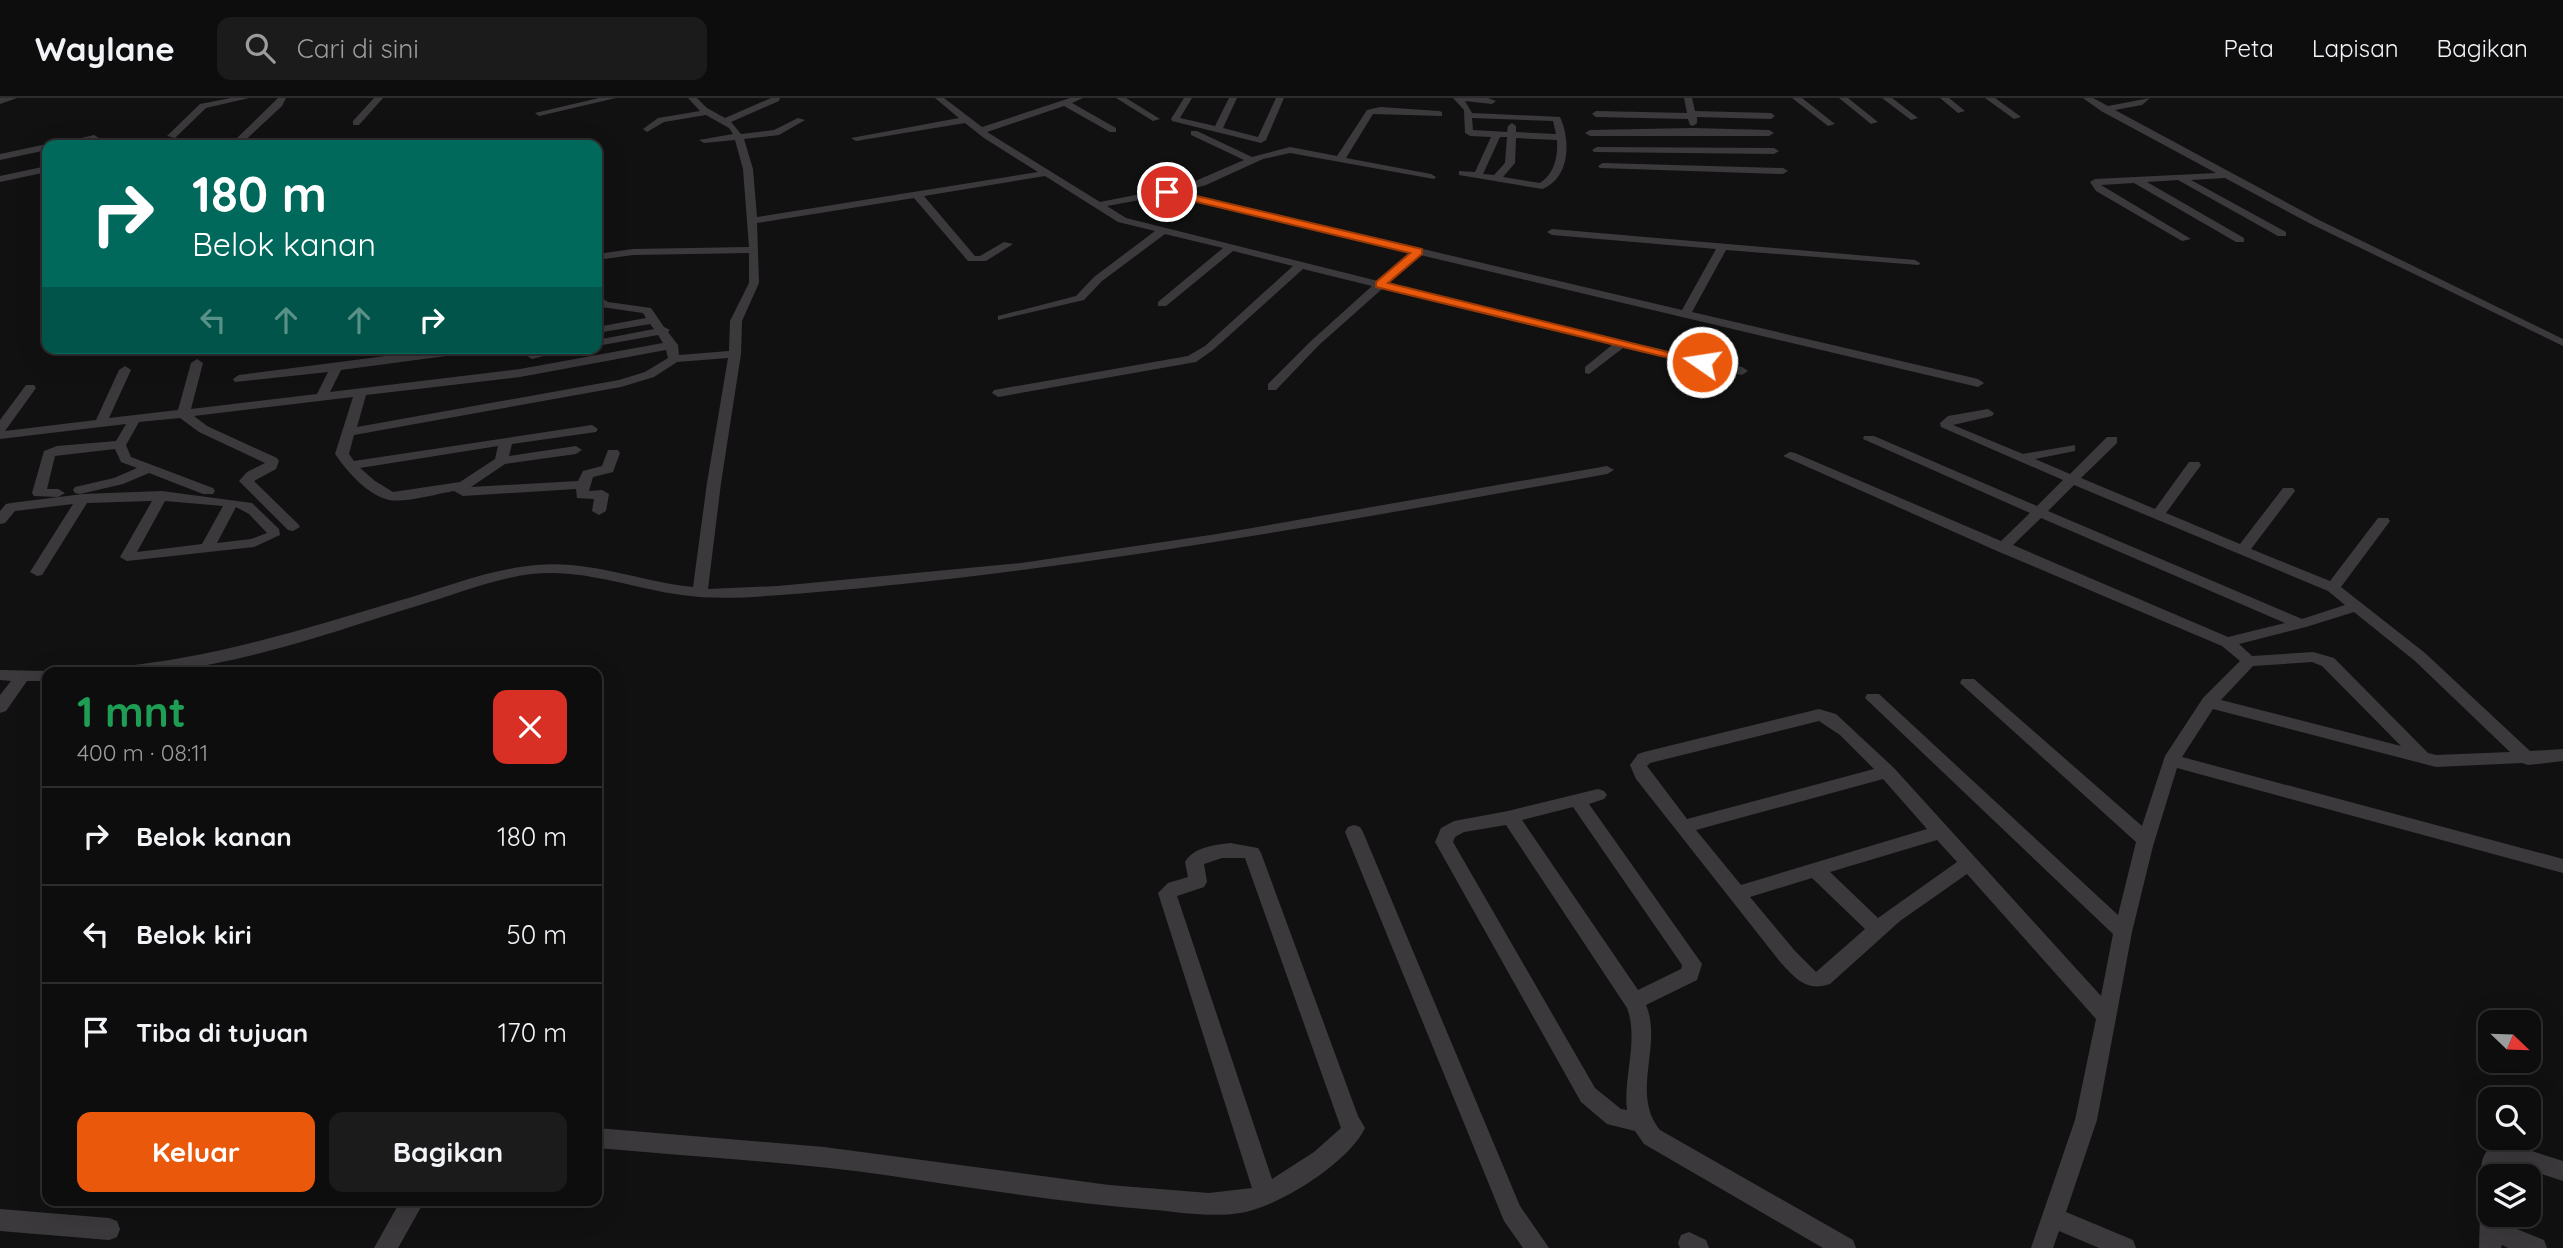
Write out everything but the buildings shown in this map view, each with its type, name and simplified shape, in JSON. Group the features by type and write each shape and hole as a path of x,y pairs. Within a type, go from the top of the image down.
{"street":[{"path":"0,101 12,98"},
{"path":"172,136 203,106 245,98"},
{"path":"240,140 279,104 282,98"},
{"path":"356,123 379,98"},
{"path":"538,113 571,102 612,98"},
{"path":"692,98 707,112 726,121 739,137 748,169 754,250 754,284 736,321 735,354 700,593"},
{"path":"939,98 980,131 1122,220 1621,344 1674,349 1741,371"},
{"path":"980,131 1079,98"},
{"path":"1120,98 1156,119"},
{"path":"1217,130 1233,98"},
{"path":"1184,100 1175,119 1261,140 1280,98"},
{"path":"1458,98 1492,101"},
{"path":"1458,98 1467,108 1469,133 1561,137"},
{"path":"1680,98 1688,98 1702,170"},
{"path":"1796,98 1831,124"},
{"path":"1843,98 1874,122"},
{"path":"1886,98 1914,118"},
{"path":"1944,98 1961,111"},
{"path":"1990,98 2017,117"},
{"path":"2087,98 2315,222 2563,343"},
{"path":"726,121 776,99"},
{"path":"2104,109 2138,100"},
{"path":"571,102 583,116"},
{"path":"1066,103 1113,130"},
{"path":"1341,158 1366,116 1373,111 1439,114"},
{"path":"647,129 657,121 707,112"},
{"path":"1596,114 1771,116"},
{"path":"1462,173 1544,186 1552,179 1560,165 1561,137 1557,119 1467,115"},
{"path":"1497,178 1510,163 1513,117"},
{"path":"704,140 776,133 801,120"},
{"path":"856,138 965,120"},
{"path":"1194,133 1254,161"},
{"path":"1590,133 1774,147"},
{"path":"1597,150 1769,134"},
{"path":"1478,176 1496,135"},
{"path":"0,157 42,148"},
{"path":"1099,205 1204,183 1254,161 1290,150 1432,177"},
{"path":"1603,166 1783,171"},
{"path":"0,179 42,170"},
{"path":"753,221 1049,173"},
{"path":"2186,239 2094,184 2227,175"},
{"path":"2179,177 2282,234"},
{"path":"0,188 41,180"},
{"path":"2136,180 2240,240"},
{"path":"1167,192 1978,383"},
{"path":"918,196 972,258 982,259 1008,244"},
{"path":"1002,318 1080,298 1098,279 1163,230"},
{"path":"1552,232 1915,263"},
{"path":"1686,313 1723,245"},
{"path":"1163,304 1231,247"},
{"path":"602,256 648,251 754,250"},
{"path":"1272,387 1418,251"},
{"path":"998,393 1192,359 1209,348 1301,265"},
{"path":"602,303 647,310 652,320 664,330 672,345 674,359"},
{"path":"602,329 652,320"},
{"path":"602,342 664,330"},
{"path":"1589,370 1621,344"},
{"path":"0,435 520,373 672,345"},
{"path":"239,379 336,367 397,354"},
{"path":"532,355 537,354"},
{"path":"349,432 517,405 624,382 651,373 674,359 735,354"},
{"path":"183,414 197,363"},
{"path":"322,397 336,367"},
{"path":"100,424 125,370"},
{"path":"0,429 30,388"},
{"path":"361,392 342,454 350,466 370,484 391,496 464,486"},
{"path":"1988,413 1952,419 1946,423 1947,427 2333,588 2420,657 2528,759"},
{"path":"183,414 203,429 272,461 271,466 246,481 293,527"},
{"path":"120,445 135,419"},
{"path":"350,466 592,429"},
{"path":"1868,439 2038,514 2301,624"},
{"path":"2003,548 2112,440"},
{"path":"501,461 506,441"},
{"path":"118,481 126,459 120,445"},
{"path":"120,445 57,450 49,454 39,493 86,489 118,481 148,468"},
{"path":"2021,458 2070,448"},
{"path":"576,450 501,461 460,490 463,492 583,485"},
{"path":"599,511 613,453"},
{"path":"1790,456 2227,642 2249,661"},
{"path":"126,459 208,491"},
{"path":"2157,516 2194,465"},
{"path":"602,494 584,496 583,485 587,474 608,469"},
{"path":"172,667 289,638 485,580 534,569 574,568 700,593 825,587 1004,569 1154,550 1607,470"},
{"path":"2242,551 2288,491"},
{"path":"0,520 5,507 83,498 162,495 248,507 274,535 264,541 127,557 162,495"},
{"path":"37,572 83,498"},
{"path":"207,548 231,503"},
{"path":"2333,588 2383,521"},
{"path":"2227,642 2301,624 2356,606"},
{"path":"2042,1248 2086,1120 2123,932 2146,840 2171,760 2208,702 2249,661 2313,657 2328,662 2423,758"},
{"path":"0,675 42,676"},
{"path":"0,707 22,677"},
{"path":"1968,683 2146,840"},
{"path":"1873,698 2123,932"},
{"path":"2208,702 2423,758 2451,762 2563,755"},
{"path":"1969,863 1878,930 1823,978 1816,980 1803,974 1639,771 1638,765 1644,758 1821,715 1835,722 1888,772 1940,832 1969,863 2105,1016"},
{"path":"2171,760 2563,866"},
{"path":"1685,826 1888,772"},
{"path":"1598,795 1453,829 1447,833 1444,842 1588,1095 1615,1117 1640,1123 1652,1137 1845,1248"},
{"path":"1577,800 1692,964 1690,974 1634,1001"},
{"path":"1513,817 1513,824 1634,1001 1641,1018 1642,1031 1637,1060 1640,1123"},
{"path":"1354,832 1512,1213 1538,1248"},
{"path":"1739,894 1940,832"},
{"path":"602,1138 853,1161 1069,1193 1199,1203 1248,1201 1265,1193 1305,1172 1347,1140 1354,1128 1349,1122 1252,853 1242,849 1200,856 1194,862 1198,882 1167,893 1265,1193"},
{"path":"1816,870 1878,930"},
{"path":"2493,1164 2500,1151 2541,1164"},
{"path":"2541,1164 2563,1171"},
{"path":"384,1248 410,1206"},
{"path":"2052,1217 2125,1248"},
{"path":"0,1220 109,1229"},
{"path":"2490,1231 2536,1248"}],"route":[{"path":"1167,192 1418,251 1380,284 1568,332 1702,362"}]}
